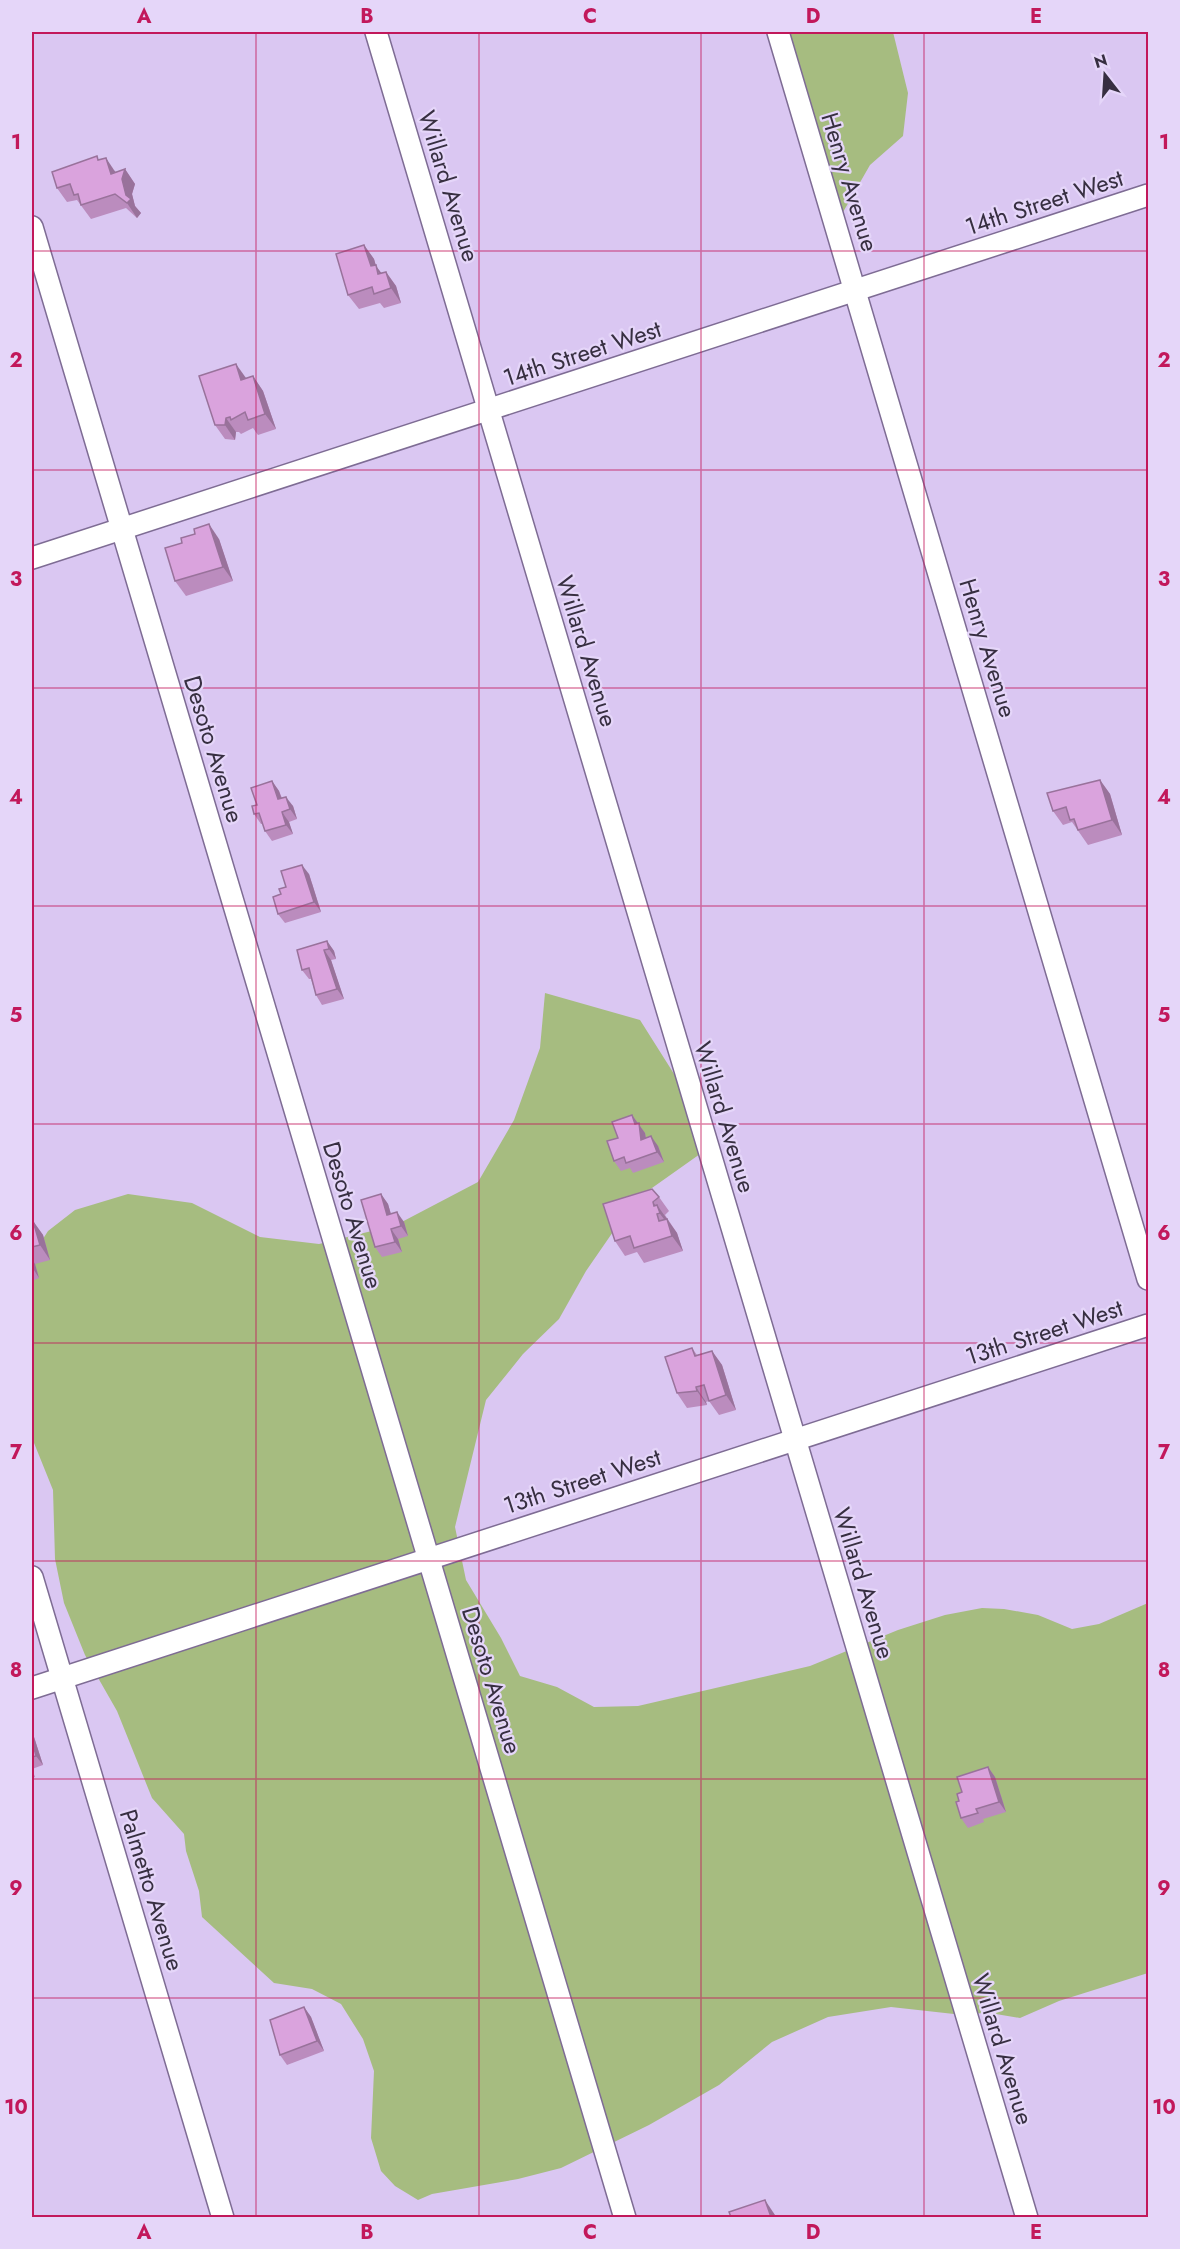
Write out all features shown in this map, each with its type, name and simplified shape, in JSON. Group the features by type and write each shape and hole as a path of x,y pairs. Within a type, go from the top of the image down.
{"street":[{"name":"Willard Avenue","path":"376,32 1027,2217"},
{"name":"Henry Avenue","path":"778,32 1149,1280"},
{"name":"14th Street West","path":"32,558 1149,195"},
{"name":"Desoto Avenue","path":"32,227 625,2217"},
{"name":"13th Street West","path":"32,1688 1149,1325"},
{"name":"Palmetto Avenue","path":"32,1577 223,2217"}],"green space":[{"path":"778,32 893,32 908,93 903,136 870,165 835,226"},
{"path":"545,993 640,1020 717,1142 635,1200 586,1271 559,1319 523,1354 486,1400 455,1527 466,1580 501,1638 520,1676 557,1687 594,1707 638,1706 810,1666 898,1630 945,1615 982,1608 1004,1609 1038,1615 1072,1629 1099,1624 1148,1603 1148,1973 1059,2001 1020,2018 990,2013 954,2014 891,2007 828,2017 772,2042 719,2085 649,2125 561,2168 518,2179 432,2194 418,2200 395,2186 381,2171 371,2138 374,2071 363,2039 341,2004 312,1989 274,1983 202,1917 199,1891 186,1851 184,1834 152,1798 117,1711 85,1655 64,1603 55,1559 53,1490 32,1438 32,1256 48,1231 75,1210 128,1194 192,1203 260,1237 319,1244 396,1225 478,1182 514,1120 540,1048"}],"building":[{"path":"97,156 98,160 106,158 111,174 125,169 122,179 126,195 131,199 127,203 115,194 81,205 78,194 74,195 70,184 57,188 52,172"},
{"path":"364,245 371,266 376,265 378,274 386,272 391,288 374,294 372,287 348,295 336,254"},
{"path":"236,364 241,380 253,376 265,414 248,420 245,412 231,420 230,417 226,418 225,425 215,425 199,376"},
{"path":"209,524 223,567 175,581 165,548 182,543 181,538 195,534 194,529"},
{"path":"1100,780 1112,820 1078,830 1074,819 1070,820 1066,807 1053,811 1047,793"},
{"path":"272,781 278,799 286,797 290,809 282,812 286,825 265,831 259,813 254,814 252,806 257,805 251,788"},
{"path":"302,865 314,902 278,914 273,897 281,894 279,889 286,887 281,871"},
{"path":"327,941 329,949 324,950 337,989 316,995 309,968 302,970 297,950"},
{"path":"632,1115 635,1124 639,1123 641,1140 651,1136 657,1152 626,1163 624,1157 614,1161 607,1141 618,1138 612,1122"},
{"path":"652,1189 659,1197 653,1202 660,1213 657,1214 659,1221 667,1219 672,1236 634,1248 630,1236 615,1241 603,1204"},
{"path":"381,1194 387,1215 397,1212 401,1226 391,1229 395,1242 375,1247 361,1200"},
{"path":"32,1221 40,1245 32,1247"},
{"path":"692,1348 695,1356 712,1351 726,1395 709,1401 704,1385 696,1387 697,1391 677,1393 665,1357"},
{"path":"32,1740 36,1756 32,1757"},
{"path":"988,1767 999,1802 976,1809 978,1813 961,1818 956,1802 959,1801 957,1794 962,1792 957,1777"},
{"path":"304,2007 317,2041 280,2055 270,2020"},
{"path":"765,2200 771,2217 731,2217 729,2212"}]}
